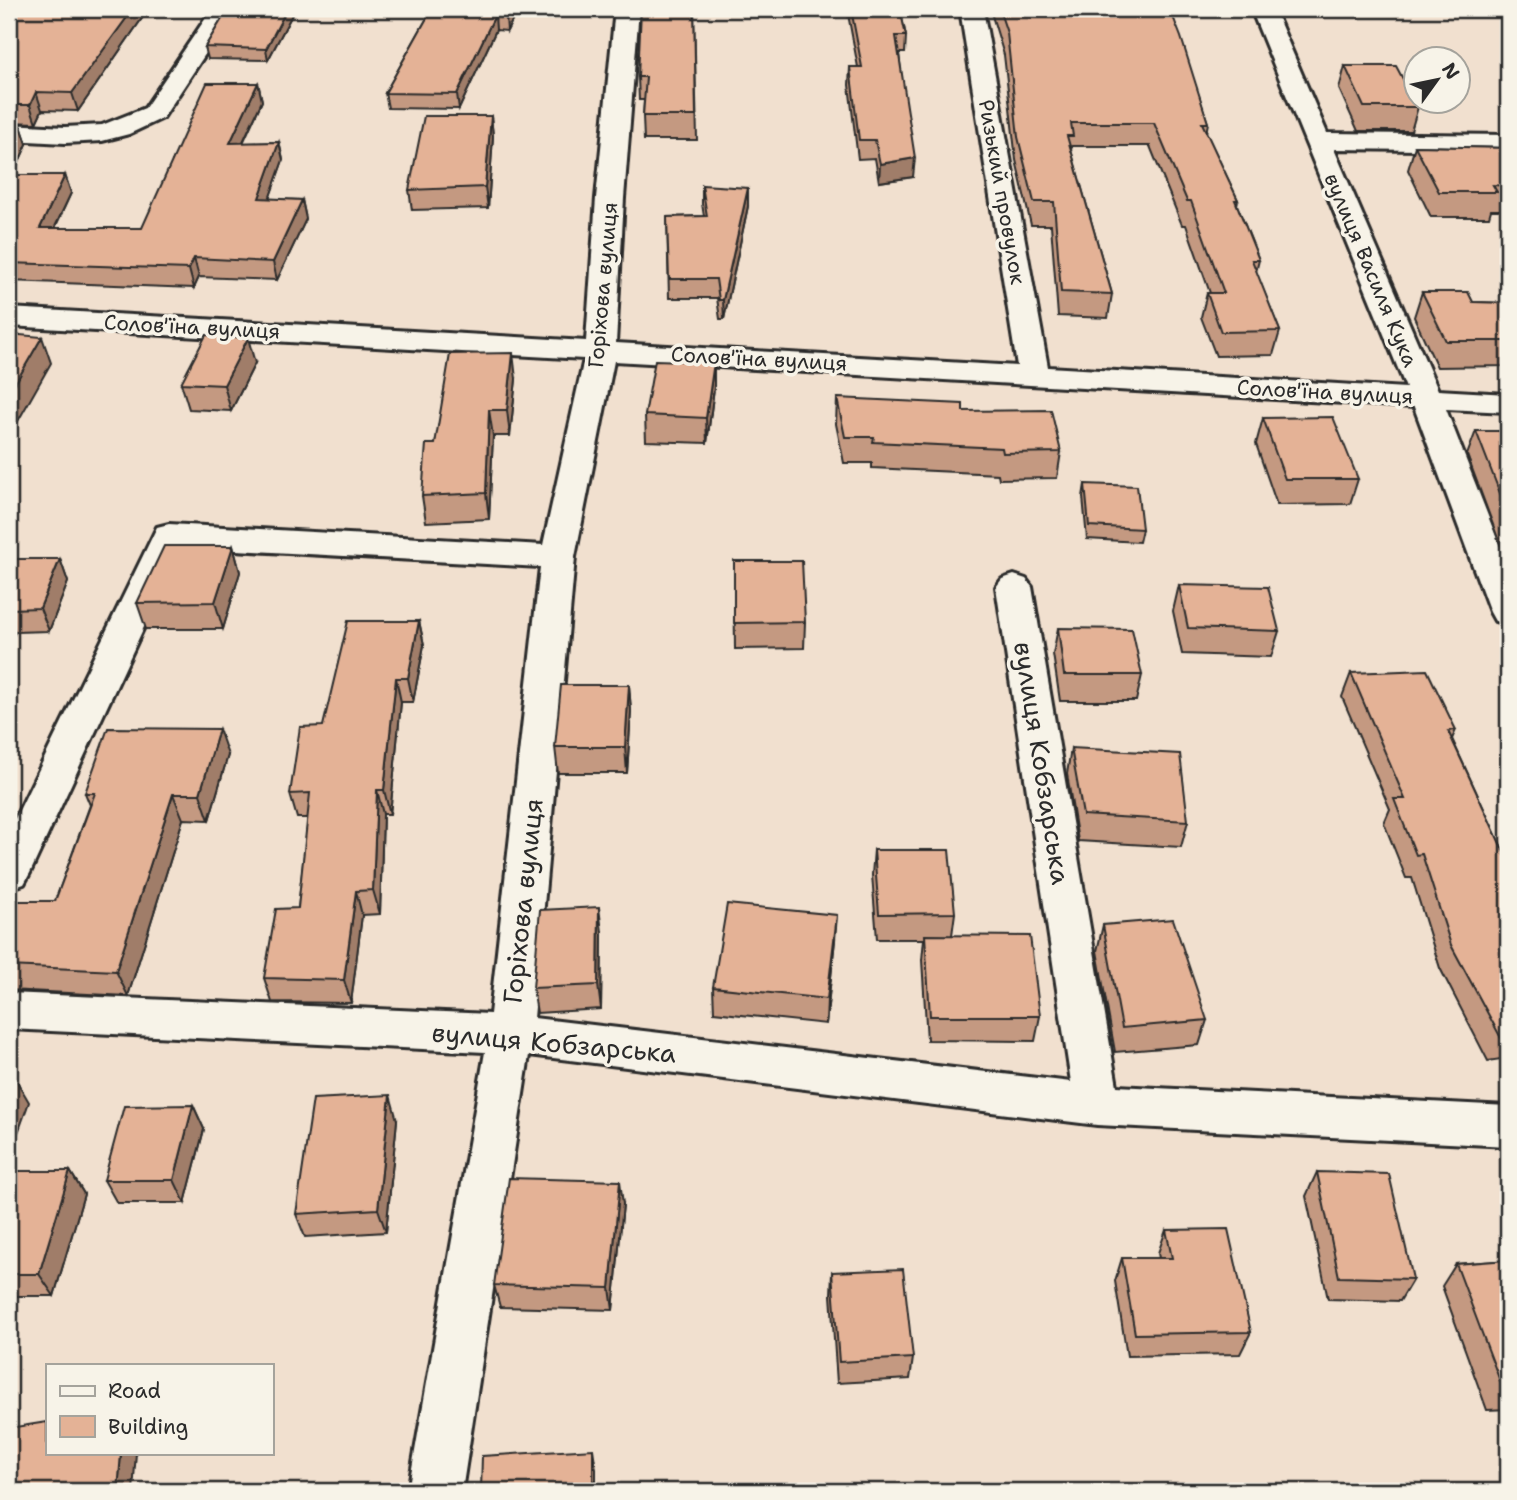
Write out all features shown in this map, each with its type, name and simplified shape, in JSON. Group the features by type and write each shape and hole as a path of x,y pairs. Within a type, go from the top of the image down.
{"street":[{"path":"9,132 97,135 141,122 154,113 223,9"},
{"name":"Горіхова вулиця","path":"435,1491 510,1034 558,557 601,350 610,198 627,9"},
{"name":"Ризький провулок","path":"971,9 1034,375"},
{"name":"вулиця Василя Кука","path":"1262,9 1426,398 1508,611"},
{"path":"1316,141 1508,143"},
{"name":"Солов'їна вулиця","path":"9,317 1508,403"},
{"path":"9,873 169,536 558,557"},
{"name":"вулиця Кобзарська","path":"1014,587 1097,1105"},
{"name":"вулиця Кобзарська","path":"9,1011 510,1034 1097,1105 1508,1126"}],"building":[{"path":"9,9 133,9 72,93 36,92 30,105 9,105"},
{"path":"228,9 287,9 266,49 205,47"},
{"path":"432,9 509,9 506,16 495,15 457,94 385,93"},
{"path":"641,9 694,9 696,116 643,116 646,77 638,77"},
{"path":"851,9 900,9 906,36 896,36 915,158 880,164 875,140 859,140 850,67 862,67"},
{"path":"999,9 1170,9 1208,123 1202,123 1238,200 1235,200 1259,260 1252,260 1280,331 1221,332 1207,293 1224,293 1191,201 1187,201 1154,123 1071,123 1073,136 1067,136 1112,294 1061,292 1054,202 1034,202 1018,137 1007,33"},
{"path":"1345,66 1396,66 1402,77 1402,107 1364,107"},
{"path":"207,83 258,83 230,143 279,142 259,198 302,200 273,262 194,258 189,269 9,263 9,175 65,175 40,228 142,228"},
{"path":"424,116 491,116 485,187 409,190"},
{"path":"9,125 21,126 9,152"},
{"path":"1415,146 1508,148 1508,186 1493,185 1497,192 1439,192"},
{"path":"702,185 748,188 723,300 719,300 716,279 669,279 667,217 707,216"},
{"path":"1422,292 1468,292 1473,302 1508,303 1508,341 1446,341"},
{"path":"9,334 42,337 9,394"},
{"path":"206,335 248,338 224,385 181,383"},
{"path":"513,353 507,410 489,410 486,493 422,496 426,444 435,444 450,354"},
{"path":"655,360 714,362 706,418 645,415"},
{"path":"837,398 963,404 963,411 1051,410 1061,452 1003,453 1002,448 873,442 874,437 845,437"},
{"path":"1333,417 1358,479 1285,479 1263,418"},
{"path":"1476,431 1508,431 1508,514"},
{"path":"1085,484 1137,486 1142,529 1089,526"},
{"path":"164,546 233,546 215,602 137,603"},
{"path":"9,559 60,559 40,608 9,609"},
{"path":"734,561 802,561 805,622 734,623"},
{"path":"1179,585 1268,587 1279,631 1188,628"},
{"path":"348,621 419,621 408,678 396,678 384,790 377,790 373,890 356,891 344,980 264,978 276,909 298,908 310,793 290,794 300,727 323,726"},
{"path":"1058,628 1132,629 1142,675 1064,675"},
{"path":"1427,670 1456,730 1448,731 1508,861 1508,1037 1501,1038 1451,945 1422,854 1416,855 1394,799 1405,799 1351,673"},
{"path":"561,685 629,685 625,747 555,747"},
{"path":"108,728 219,729 200,794 173,794 116,971 9,966 9,910 12,901 55,901 95,793 85,793"},
{"path":"1071,748 1180,754 1188,821 1083,815"},
{"path":"874,850 949,850 955,913 879,914"},
{"path":"727,904 837,915 827,999 713,987"},
{"path":"599,907 598,985 533,988 540,910"},
{"path":"1173,919 1207,1020 1122,1028 1103,925"},
{"path":"925,935 1030,936 1040,1016 930,1016"},
{"path":"9,1078 15,1078 9,1095"},
{"path":"390,1095 378,1209 296,1214 313,1099"},
{"path":"193,1105 174,1180 104,1180 124,1106"},
{"path":"9,1171 70,1171 39,1274 9,1274"},
{"path":"1317,1172 1389,1174 1413,1279 1339,1277"},
{"path":"509,1178 620,1181 610,1288 494,1285"},
{"path":"1228,1229 1251,1332 1135,1334 1122,1258 1172,1258 1166,1230"},
{"path":"1508,1260 1508,1389 1503,1389 1456,1264"},
{"path":"903,1269 913,1358 839,1362 832,1272"},
{"path":"46,1422 46,1454 121,1454 118,1491 9,1491 9,1428"},
{"path":"593,1449 593,1491 481,1491 482,1456"}]}
